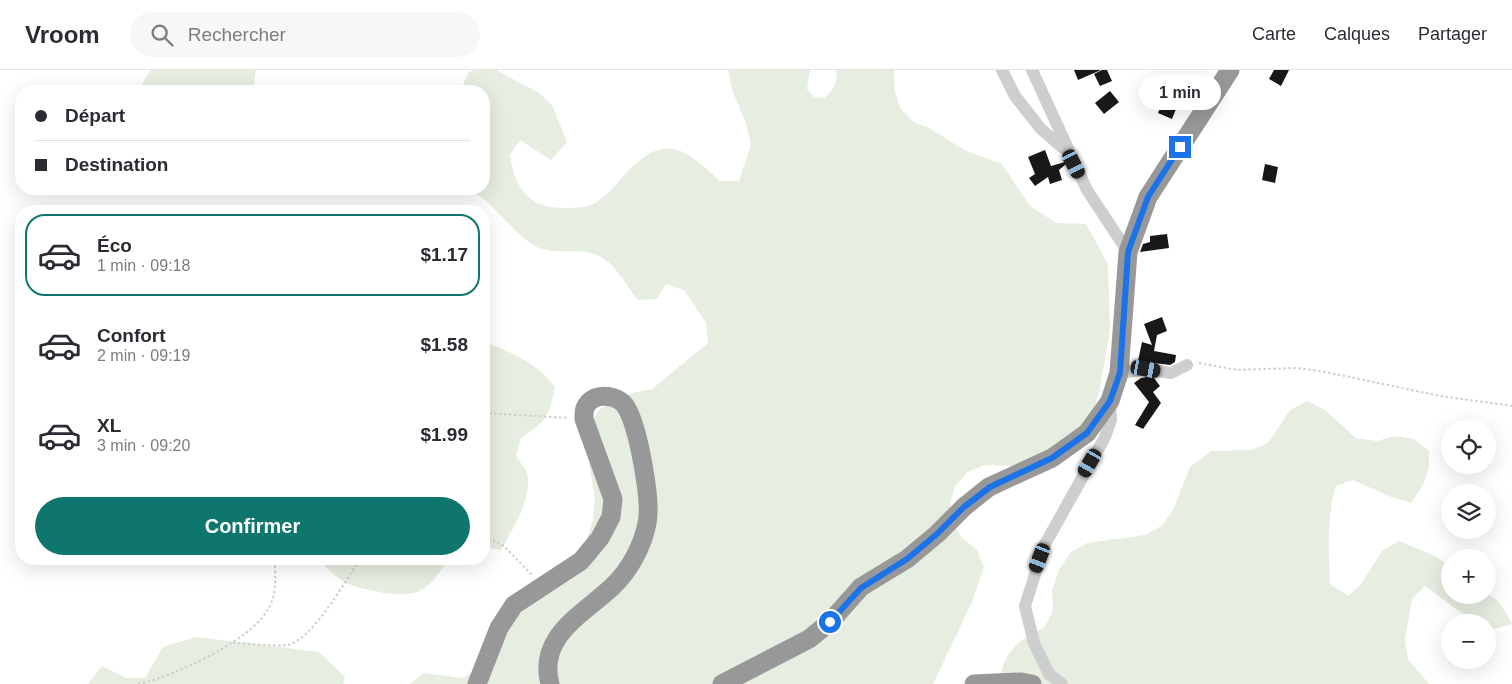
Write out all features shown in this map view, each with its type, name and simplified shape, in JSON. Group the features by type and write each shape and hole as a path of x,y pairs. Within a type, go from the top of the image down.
{"highway":[{"path":"722,684 809,639 830,622 861,588 907,559 937,534 964,507 990,487 1052,458 1087,433 1110,401 1120,373 1128,252 1148,197 1230,70"},
{"path":"477,684 499,628 514,605 580,561 600,538 611,517 613,499 584,419 585,408 594,398 606,396 616,398 626,406 634,424 648,499 648,522 635,556 615,584 556,637 546,670 550,684"},
{"path":"974,684 1021,682 1032,684"}],"street":[{"path":"1002,70 1015,96 1041,129 1067,151"},
{"path":"1032,70 1067,151 1087,190 1128,252"},
{"path":"1120,373 1146,369 1170,374 1187,365"},
{"path":"1062,684 1049,674 1034,643 1025,606 1044,546 1105,437 1111,420 1110,401"}],"path":[{"path":"1187,365 1197,362 1237,370 1298,368 1440,396 1512,406"},
{"path":"490,413 584,419"},
{"path":"490,538 504,546 542,586"},
{"path":"138,684 155,680 233,643 252,629 268,611 274,594 274,565"},
{"path":"233,643 288,645 306,634 336,598 356,565"}],"shaded area":[{"path":"151,70 256,70 254,85 142,85"},
{"path":"474,70 496,70 539,93 552,105 567,142 551,160 520,140 510,155 515,177 525,194 540,204 551,207 574,208 593,204 611,190 639,161 661,149 673,149 686,154 720,181 739,181 751,145 746,123 732,90 728,70 810,70 807,89 814,97 824,98 834,86 836,70 894,70 895,92 901,109 914,122 931,129 964,150 1002,164 1030,206 1056,223 1086,224 1108,264 1110,329 1100,388 1087,434 1042,467 985,465 968,472 955,486 950,504 952,522 962,538 977,550 984,567 972,602 933,684 410,684 424,673 463,678 480,668 508,613 576,554 587,539 593,520 595,499 586,445 589,426 600,409 633,393 652,389 708,343 706,323 684,290 666,284 657,299 638,300 618,273 604,259 586,252 539,248 521,236 492,206 477,195 490,195 490,85 463,85 469,72"},
{"path":"490,344 523,359 540,371 555,387 551,405 545,418 536,428 521,438 516,456 527,473 527,493 521,513 501,550 490,548"},
{"path":"1307,401 1325,410 1356,438 1377,441 1395,436 1414,439 1429,451 1429,467 1426,479 1411,503 1391,497 1353,480 1336,486 1329,522 1329,547 1330,584 1348,596 1361,584 1382,551 1399,541 1441,560 1441,598 1425,586 1412,599 1405,640 1408,659 1429,684 1001,684 1003,665 1012,649 1026,637 1044,628 1053,611 1052,590 1059,570 1071,552 1087,543 1145,535 1163,525 1174,508 1190,467 1211,451 1251,450 1268,443 1290,410"},
{"path":"324,565 445,565 429,585 413,593 392,594 368,590 348,584"},
{"path":"1496,600 1506,612 1512,624 1496,628 1496,614 1463,614 1450,604 1496,604"},
{"path":"196,637 319,652 345,677 343,684 88,684 102,666 127,678 145,678 163,647"}],"building":[{"path":"1074,70 1101,70 1078,80"},
{"path":"1107,70 1112,81 1100,86 1094,74"},
{"path":"1274,70 1289,70 1281,86 1269,79"},
{"path":"1185,83 1187,84 1185,90 1189,94 1183,101 1180,99 1172,119 1158,113 1163,101 1168,103"},
{"path":"1110,91 1119,102 1104,114 1095,103"},
{"path":"1045,150 1051,166 1065,162 1066,164 1059,170 1062,180 1050,184 1048,177 1035,186 1029,178 1035,174 1028,157"},
{"path":"1265,164 1278,167 1275,183 1262,180"},
{"path":"1167,234 1169,248 1140,252 1143,244 1150,242 1150,236"},
{"path":"1162,317 1167,331 1157,335 1154,351 1176,355 1175,362 1170,365 1138,361 1142,342 1152,345 1144,324"},
{"path":"1141,378 1154,378 1160,386 1153,392 1161,403 1143,429 1135,425 1149,402 1134,383"}],"route":[{"path":"830,622 861,588 907,559 937,534 964,507 990,487 1052,458 1087,433 1110,401 1120,373 1128,252 1148,197 1180,147"}]}
